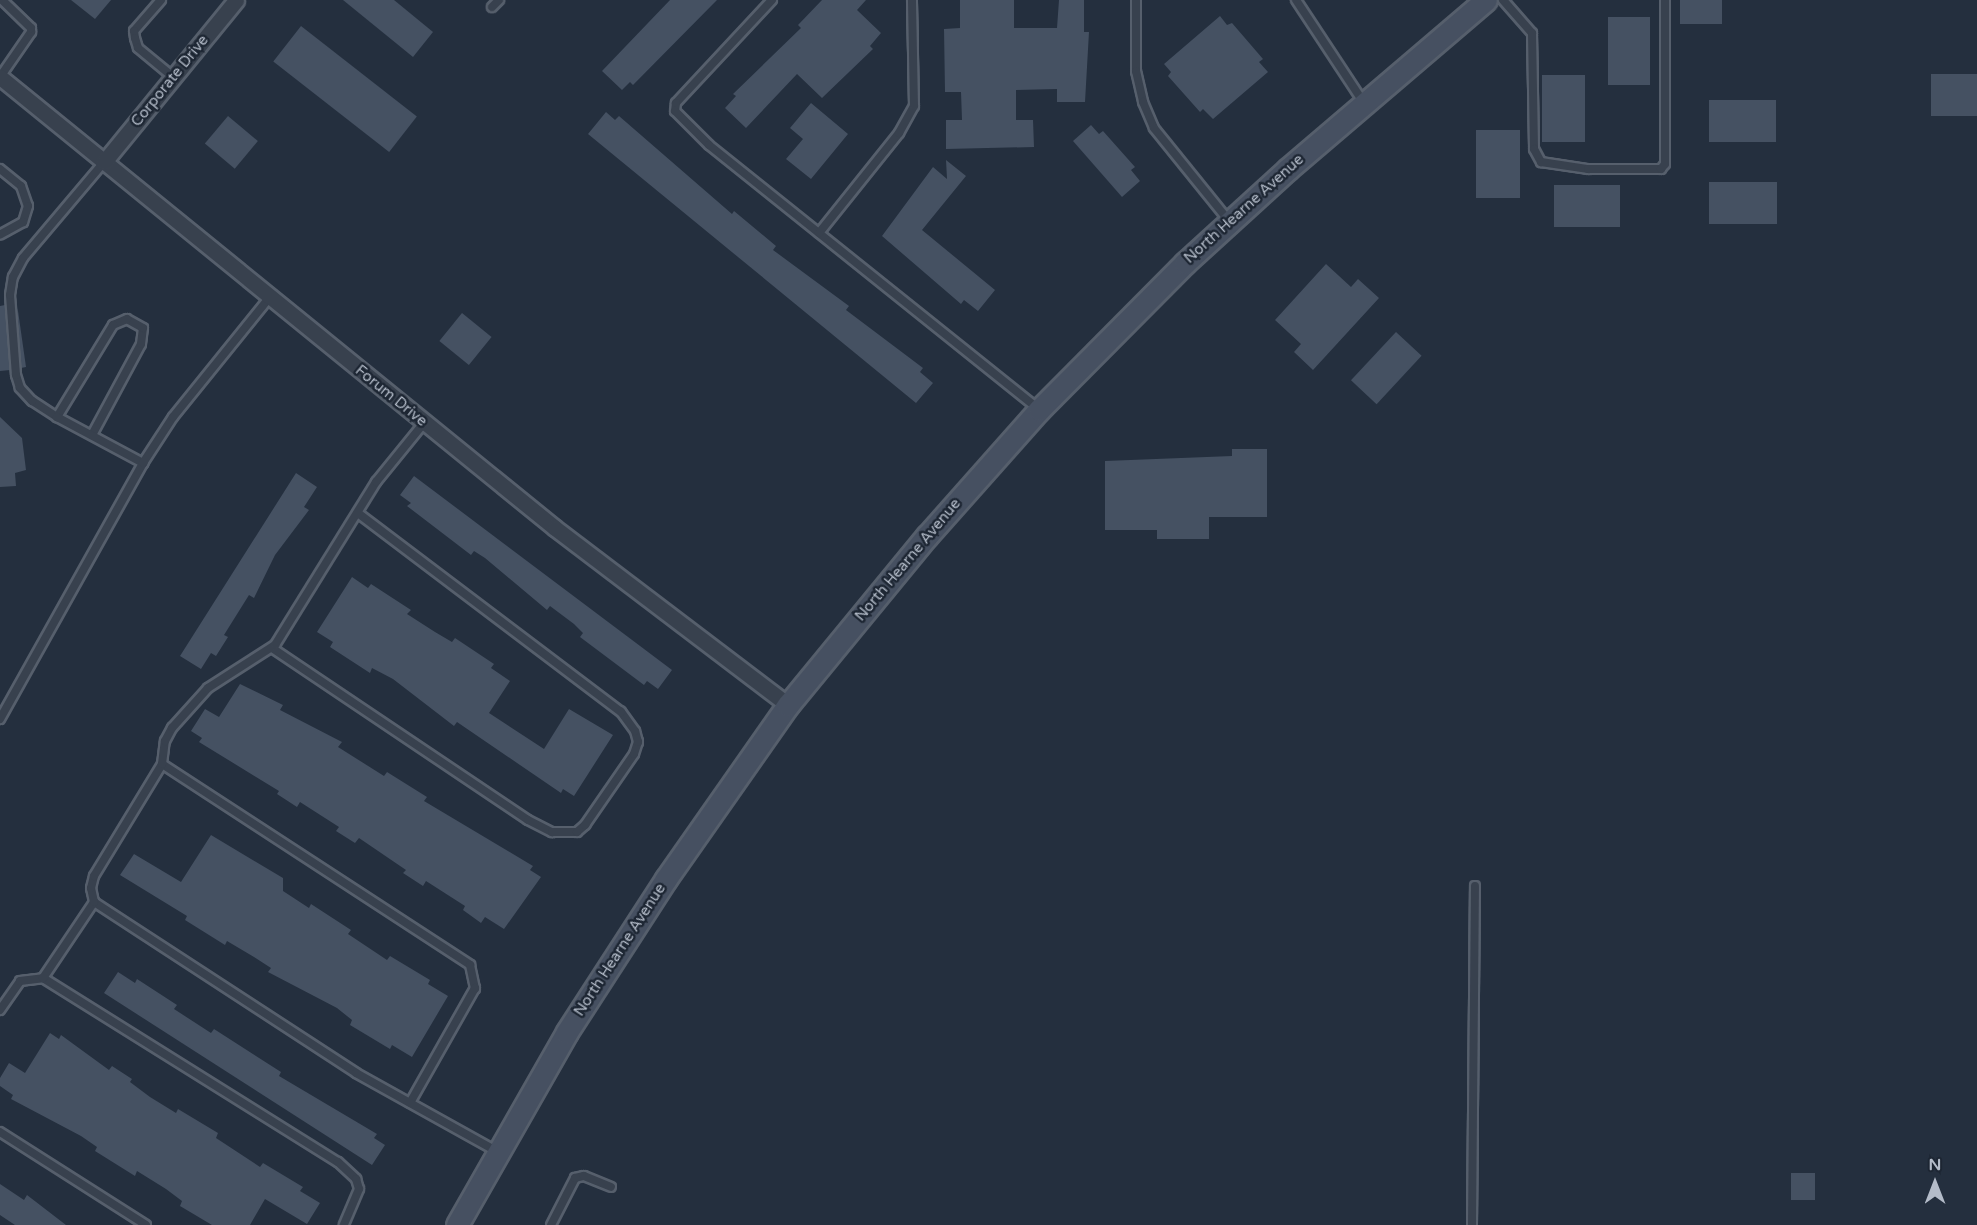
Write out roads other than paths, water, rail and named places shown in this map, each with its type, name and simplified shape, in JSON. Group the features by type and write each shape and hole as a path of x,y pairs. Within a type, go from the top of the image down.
{"main road":[{"name":"North Hearne Avenue","path":"457,1225 498,1151 614,956 788,705 934,527 1039,410 1229,221 1486,0"}],"street":[{"name":"Corporate Drive","path":"104,162 236,0"},
{"name":"Forum Drive","path":"0,77 424,423 788,705"}],"lane":[{"path":"0,77 31,32 31,28 2,0"},
{"path":"161,0 134,31 135,38 138,48 173,77"},
{"path":"492,7 499,0"},
{"path":"772,0 676,104 675,111 709,145 1039,410"},
{"path":"819,233 899,133 914,106 912,0"},
{"path":"1136,0 1136,71 1143,102 1154,128 1229,221"},
{"path":"1296,0 1365,104"},
{"path":"1503,0 1532,33 1534,149 1541,162 1577,168 1661,169 1665,164 1665,0"},
{"path":"104,162 23,258 13,277 10,295 18,381 32,401 143,463"},
{"path":"0,169 21,186 28,206 23,222 0,235"},
{"path":"0,719 143,463 173,417 270,297"},
{"path":"57,417 113,325 127,319 143,328 141,344 92,435"},
{"path":"424,423 393,458 272,648 208,688 189,706 165,741 162,764 94,876 91,888 94,902 356,1073 498,1151"},
{"path":"272,648 528,820 552,832 577,832 585,825 634,754 635,730 621,712 358,513"},
{"path":"162,764 470,965 475,988 410,1103"},
{"path":"1472,1225 1475,886"},
{"path":"43,978 94,902"},
{"path":"0,1010 20,981 43,978 338,1162 356,1179 359,1190 344,1225"},
{"path":"0,1132 146,1225"},
{"path":"551,1225 575,1178 584,1176 611,1186"}]}
